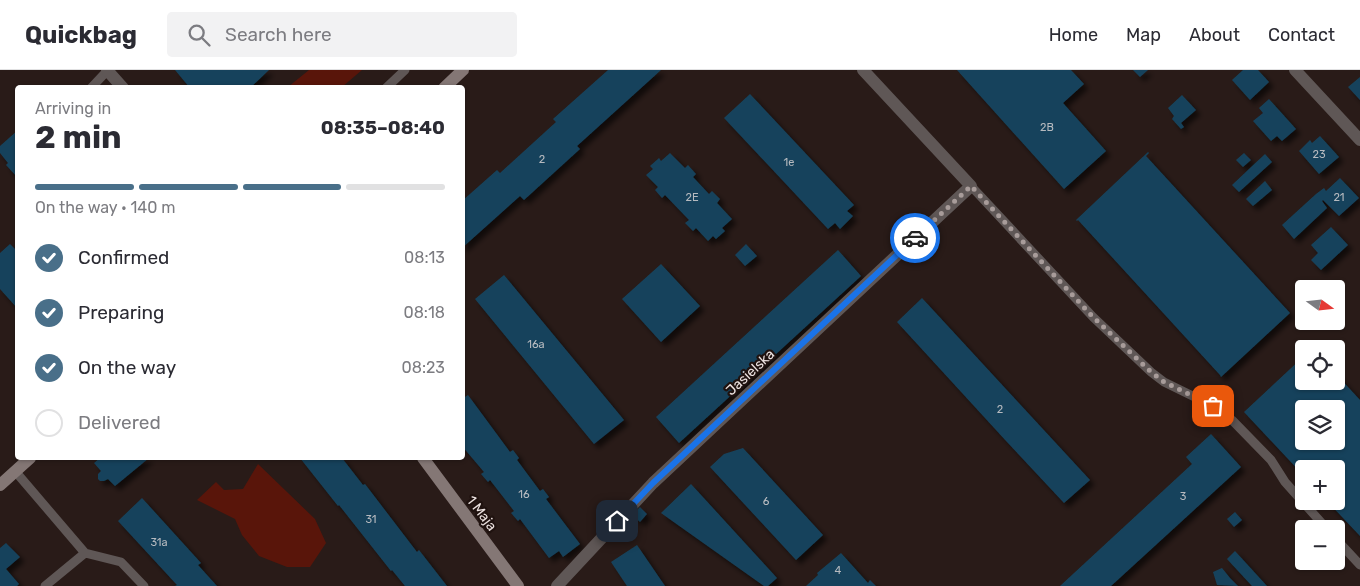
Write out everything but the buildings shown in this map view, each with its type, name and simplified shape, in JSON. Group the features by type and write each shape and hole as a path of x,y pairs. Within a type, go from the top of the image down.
{"street":[{"path":"108,70 121,85"},
{"path":"447,85 463,70"},
{"path":"863,70 971,186"},
{"path":"1295,70 1360,140"},
{"name":"Jasielska","path":"557,586 653,483 971,186"},
{"path":"0,485 28,460"},
{"name":"1 Maja","path":"424,460 518,586"}],"lane":[{"path":"94,85 108,70"},
{"path":"389,85 405,70"},
{"path":"971,186 1093,317 1151,372 1164,382 1213,406 1232,420 1271,460 1285,482 1319,520"},
{"path":"16,471 85,552 121,562 144,586"},
{"path":"1345,549 1360,565"},
{"path":"45,586 85,552"}],"shaded area":[{"path":"309,70 362,70 344,85 290,85"},
{"path":"258,464 315,519 326,543 310,567 287,567 259,556 242,535 235,519 197,500 216,482 224,490 243,489"}],"way so far":[{"path":"915,238 971,186 1093,317 1151,372 1181,392 1213,406"}],"route":[{"path":"617,521 653,483 915,238"}]}
